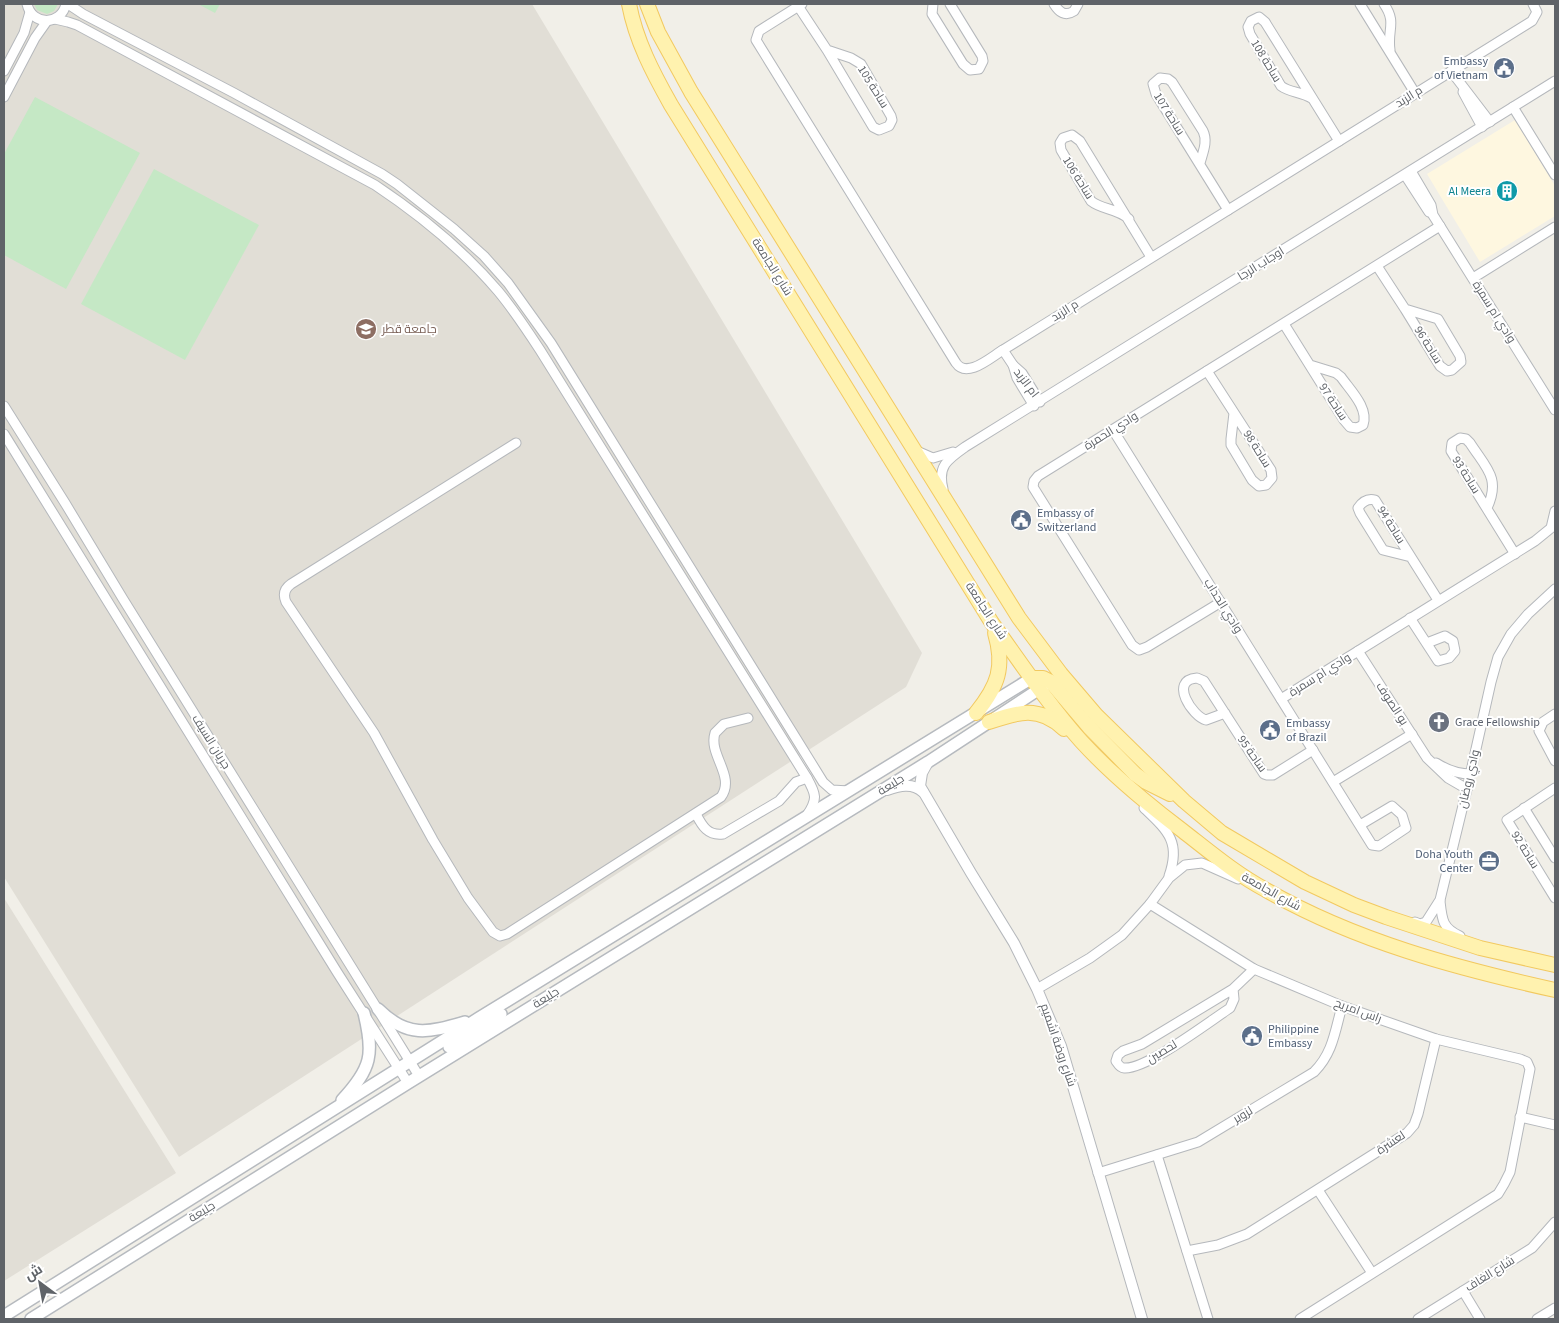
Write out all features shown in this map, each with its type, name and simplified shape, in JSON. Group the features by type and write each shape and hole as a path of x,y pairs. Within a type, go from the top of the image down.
{"main road":[{"name":"شارع الجامعة","path":"628,4 644,53 664,92 992,623 1046,681 1108,728 1184,801 1222,832 1304,882 1354,905 1386,917 1480,948 1555,965"},
{"name":"شارع الجامعة","path":"647,4 658,32 686,84 1019,618 1046,681 1081,741 1119,780 1164,817 1240,874 1298,908 1380,941 1448,964 1555,990"},
{"path":"976,713 994,686 1000,666 999,649 992,623"},
{"name":"جليعة","path":"31,1319 219,1201 404,1076 479,1018 976,713 1046,681"},
{"name":"جليعة","path":"415,1068 881,791 989,722 1046,681"},
{"path":"989,722 1013,714 1039,714 1052,719 1074,738 1081,741"},
{"path":"404,1076 410,1074 415,1068 547,984 552,979 554,972"},
{"path":"378,1009 388,1019 412,1031 435,1030 479,1018"},
{"path":"334,1109 356,1083 369,1056 370,1040 364,1013"},
{"name":"جليعة","path":"4,1316 334,1109 404,1076"}],"street":[{"path":"4,97 35,38 51,20 63,12 67,4 382,174 423,203 484,256 508,283 551,343 823,782 829,789 849,791"},
{"path":"933,4 932,14 963,64 970,70 978,69 982,66 982,56 950,4"},
{"path":"1054,4 1060,12 1068,14 1074,11 1078,4"},
{"path":"1360,4 1416,93"},
{"path":"1384,4 1391,17 1392,26 1389,39 1391,55"},
{"name":"م الزبد","path":"800,5 759,31 756,37 758,44 959,367 969,370 1532,20 1537,12 1534,4"},
{"name":"ساحة 105","path":"800,5 873,127 878,130 889,126 892,120 891,116 861,64 851,58 828,50"},
{"path":"28,8 37,19 68,22 77,25 375,186 446,238 475,266 498,292 540,350 807,778 816,796 813,807 806,817"},
{"path":"4,71 26,29 28,8"},
{"name":"ساحة 108","path":"1313,99 1304,93 1286,90 1281,86 1250,34 1248,27 1251,21 1256,18 1263,20 1313,99 1339,141"},
{"path":"1451,71 1490,122"},
{"name":"ساحة 107","path":"1200,163 1206,136 1172,82 1168,78 1160,78 1153,84 1154,91 1228,210"},
{"name":"اوجاب الرجا","path":"950,507 942,484 942,470 952,456 1555,81"},
{"path":"1461,84 1464,94 1482,127"},
{"path":"1513,107 1555,175"},
{"name":"ساحة 106","path":"1129,219 1120,212 1095,204 1091,200 1061,150 1060,143 1063,138 1072,135 1078,139 1129,219 1151,257"},
{"name":"وادي ام سمرة","path":"1408,173 1427,210 1434,215 1555,410"},
{"name":"وادي الحمرة","path":"1221,602 1139,650 1132,645 1033,487 1034,481 1038,476 1440,226"},
{"path":"1473,278 1555,228"},
{"name":"ساحة 96","path":"1377,266 1440,366 1447,371 1456,367 1460,362 1460,356 1438,319 1405,309"},
{"name":"ساحة 97","path":"1284,324 1310,365 1350,427 1357,428 1363,425 1366,418 1362,408 1341,377 1310,365"},
{"name":"ام الزبد","path":"1003,350 1013,365 1017,378 1037,404"},
{"name":"ساحة 98","path":"1207,371 1271,470 1272,478 1266,485 1258,486 1252,480 1231,445 1234,413"},
{"name":"جريان السيف","path":"4,406 415,1068"},
{"name":"وادي الحداب","path":"1113,430 1372,845 1376,847 1406,828 1402,815 1392,806 1360,825"},
{"name":"جريان السيف","path":"4,434 110,607 404,1076"},
{"name":"اوجاب الرجا","path":"904,435 918,452 933,458 965,447"},
{"name":"ساحة 93","path":"1487,508 1492,498 1493,484 1491,474 1470,443 1466,439 1460,438 1452,443 1451,451 1515,554"},
{"path":"516,443 290,584 284,592 286,602 374,733 421,819 468,898 492,931 497,935 507,934 721,797 725,790 726,781 713,742 715,733 724,724 748,718"},
{"name":"ساحة 94","path":"1411,557 1383,550 1360,513 1358,508 1361,504 1368,499 1375,500 1411,557 1438,600"},
{"path":"51,512 52,504 56,501 65,503"},
{"name":"وادي ام سمرة","path":"1281,699 1515,554 1551,528 1555,511"},
{"name":"وادي روضان","path":"1386,917 1401,918 1420,924 1426,922 1440,900 1467,789 1490,682 1498,657 1511,634 1528,614 1555,590"},
{"path":"110,607 116,599 123,599"},
{"path":"1410,618 1427,643"},
{"name":"بو الصوف","path":"1358,650 1427,758 1448,778 1467,789"},
{"name":"ساحة 95","path":"1225,713 1206,720 1198,717 1183,694 1186,682 1197,678 1204,681 1225,713 1262,772 1267,775 1273,774 1313,750"},
{"path":"1555,714 1543,722 1539,731 1555,761"},
{"path":"1333,782 1412,734"},
{"path":"1427,758 1460,774 1470,774"},
{"path":"800,767 806,766 811,761"},
{"path":"923,792 920,780 928,762"},
{"path":"696,814 702,825 709,832 723,834 779,801 796,782 807,778"},
{"path":"1119,780 1121,786 1160,824 1172,842 1175,855 1169,878"},
{"path":"881,791 897,786 910,786 919,788 923,792"},
{"name":"ساحة 92","path":"1555,788 1507,820 1555,898"},
{"name":"شارع روضة اشميم","path":"923,792 1014,943 1038,989 1061,1046 1142,1319"},
{"name":"ساحة 92","path":"1524,808 1555,858"},
{"path":"1038,989 1108,946 1128,930 1169,878 1185,865 1202,863 1251,884 1256,884"},
{"name":"وادي روضان","path":"1440,900 1442,919 1447,928 1480,948"},
{"name":"راس امريح","path":"1150,904 1254,968 1342,1006 1436,1039 1527,1062 1530,1069 1510,1172 1498,1194 1300,1319"},
{"name":"لحصين","path":"1233,989 1234,999 1230,1008 1147,1062 1125,1068 1120,1066 1116,1060 1123,1051 1142,1044 1233,989 1254,968"},
{"name":"لزوير","path":"1098,1173 1198,1142 1314,1072 1329,1053 1342,1006"},
{"name":"لعشرة","path":"1187,1251 1218,1245 1247,1234 1407,1134 1414,1125 1419,1110 1436,1039"},
{"path":"1520,1118 1555,1125"},
{"path":"1157,1155 1208,1319"},
{"path":"1318,1190 1372,1273"},
{"name":"شارع الغاف","path":"1418,1319 1532,1248 1555,1222"},
{"path":"1463,1291 1480,1319"},
{"path":"1537,1319 1555,1308"}],"shaded area":[{"name":"جامعة قطر","path":"4,4 532,4 922,653 906,687 179,1157 4,877"},
{"path":"1515,120 1555,186 1555,216 1480,262 1427,174"},
{"path":"4,898 176,1173 4,1281"}],"green space":[{"path":"34,4 58,4 54,11 47,14 37,10"},
{"path":"198,4 220,4 215,13"},
{"path":"35,97 140,153 66,289 4,255 4,154"},
{"path":"154,169 259,225 185,360 81,304"}],"place":[{"name":"Embassy of Vietnam","path":"1504,68"},
{"name":"Al Meera","path":"1507,191"},
{"name":"جامعة قطر","path":"366,329"},
{"name":"Embassy of Switzerland","path":"1021,520"},
{"name":"Grace Fellowship","path":"1439,722"},
{"name":"Embassy of Brazil","path":"1270,730"},
{"name":"Doha Youth Center","path":"1489,861"},
{"name":"Philippine Embassy","path":"1252,1036"}]}
